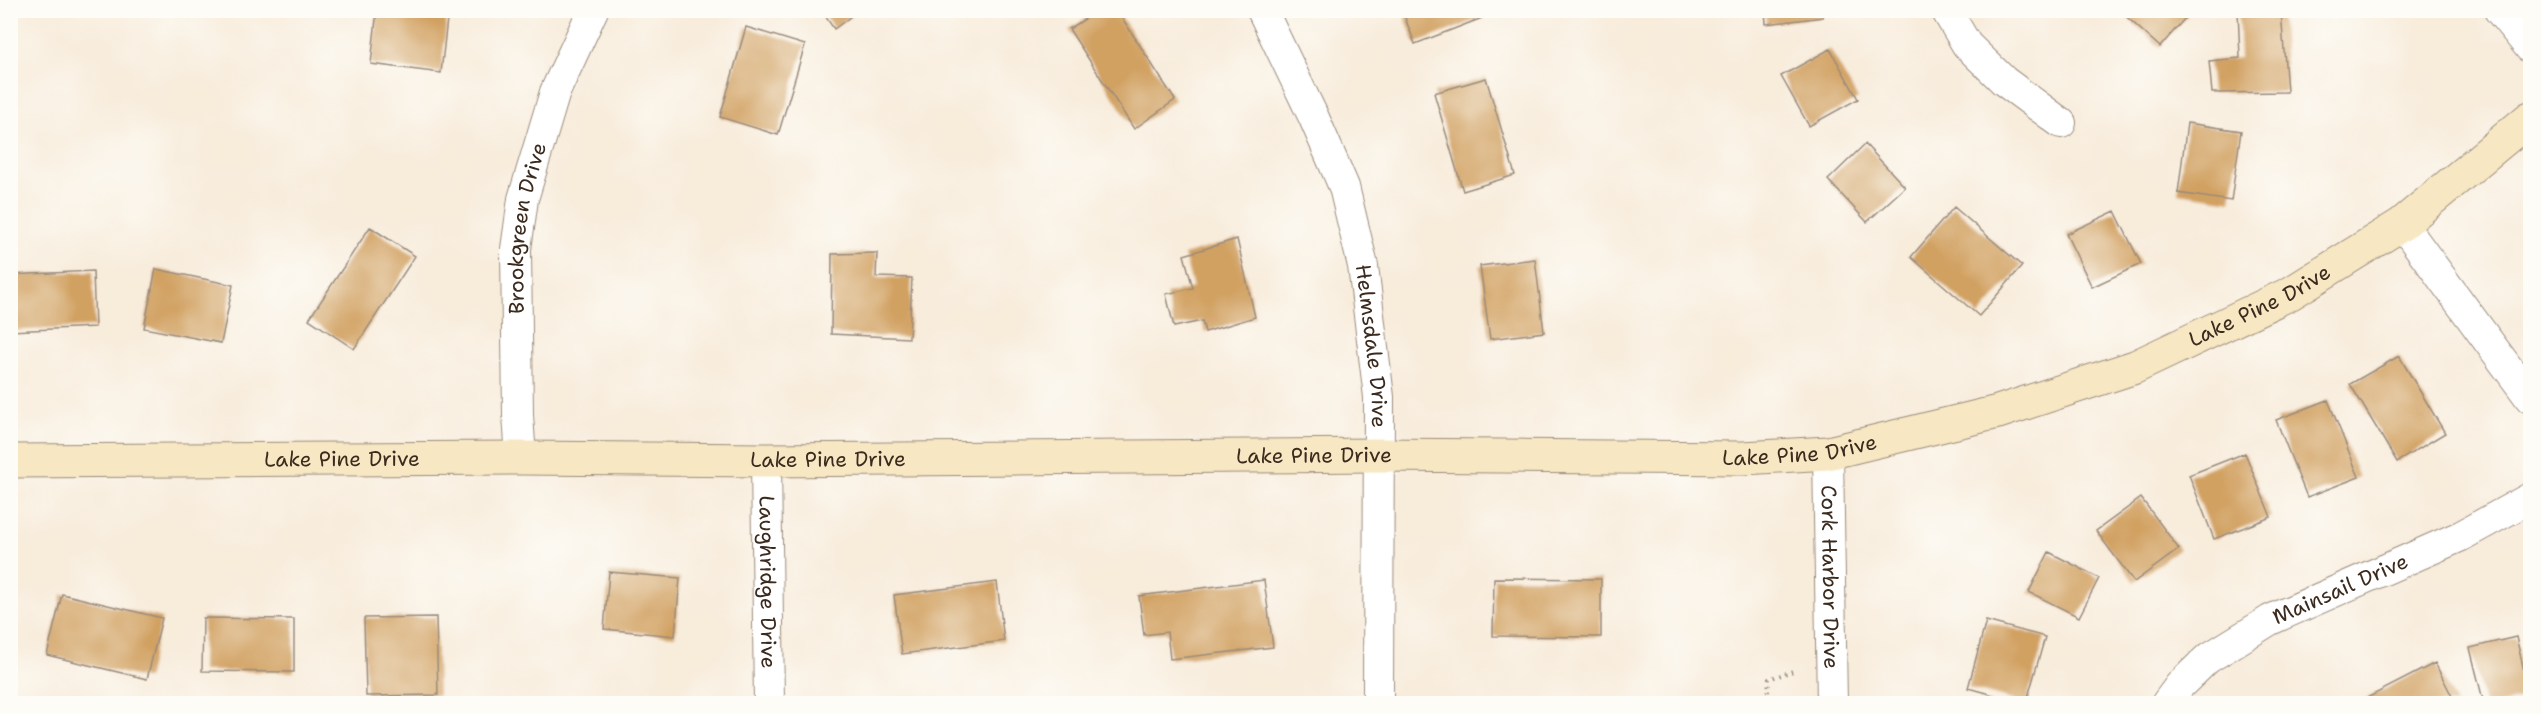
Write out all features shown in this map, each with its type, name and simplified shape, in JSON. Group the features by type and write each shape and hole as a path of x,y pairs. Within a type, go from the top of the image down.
{"street":[{"name":"Brookgreen Drive","path":"521,458 518,415 516,249 523,198 555,92 593,10"},
{"name":"Helmsdale Drive","path":"1262,10 1344,187 1363,266 1379,397 1377,455 1378,704"},
{"path":"1946,10 1966,45 2004,81 2061,123"},
{"path":"2499,10 2530,48"},
{"name":"Lake Pine Drive","path":"10,461 1377,455 1743,458 1828,453 1998,412 2135,367 2291,293 2402,224 2530,118"},
{"path":"2402,224 2530,398"},
{"name":"Cork Harbor Drive","path":"1828,453 1832,704"},
{"name":"Laughridge Drive","path":"766,459 769,704"},
{"name":"Mainsail Drive","path":"2166,704 2207,659 2270,620 2461,536 2530,498"}],"path":[{"path":"1767,704 1769,679 1832,658"}],"building":[{"path":"377,10 448,10 441,73 371,64"},
{"path":"821,10 859,10 834,29"},
{"path":"1099,10 1117,10 1175,100 1134,129 1069,29"},
{"path":"1402,10 1479,10 1482,18 1415,44"},
{"path":"1765,10 1822,10 1823,17 1766,24"},
{"path":"2119,10 2192,10 2160,47"},
{"path":"2238,10 2281,10 2287,92 2212,93 2209,61 2240,58"},
{"path":"746,27 805,45 778,135 720,117"},
{"path":"1830,49 1858,99 1809,126 1781,76"},
{"path":"1486,78 1515,175 1463,191 1434,93"},
{"path":"2187,123 2241,131 2231,201 2178,193"},
{"path":"1865,144 1905,187 1867,222 1828,180"},
{"path":"1954,207 2022,266 1979,316 1911,257"},
{"path":"2115,211 2141,264 2092,287 2066,234"},
{"path":"370,227 415,256 354,349 309,319"},
{"path":"1237,239 1255,317 1205,332 1202,321 1174,327 1166,294 1193,288 1184,255"},
{"path":"877,253 876,277 912,278 909,338 831,334 832,254"},
{"path":"1535,259 1544,332 1490,339 1480,266"},
{"path":"156,269 233,285 221,343 144,328"},
{"path":"93,271 95,327 10,331 10,275"},
{"path":"2399,356 2445,433 2397,462 2350,384"},
{"path":"2328,400 2359,477 2307,497 2276,420"},
{"path":"2245,453 2271,517 2214,539 2189,475"},
{"path":"2141,498 2179,549 2134,582 2096,531"},
{"path":"2049,552 2099,578 2079,617 2029,592"},
{"path":"609,572 680,578 675,636 604,629"},
{"path":"1494,578 1601,579 1601,637 1493,636"},
{"path":"1264,580 1273,647 1170,659 1167,632 1144,635 1139,596"},
{"path":"997,582 1004,641 902,654 894,595"},
{"path":"62,594 162,618 147,679 47,655"},
{"path":"436,617 438,695 366,696 364,618"},
{"path":"203,618 294,619 294,672 202,671"},
{"path":"1986,621 2045,637 2026,704 1968,688"},
{"path":"2516,637 2530,696 2503,704 2484,704 2470,648"},
{"path":"2435,663 2456,704 2365,704 2363,700"}]}
